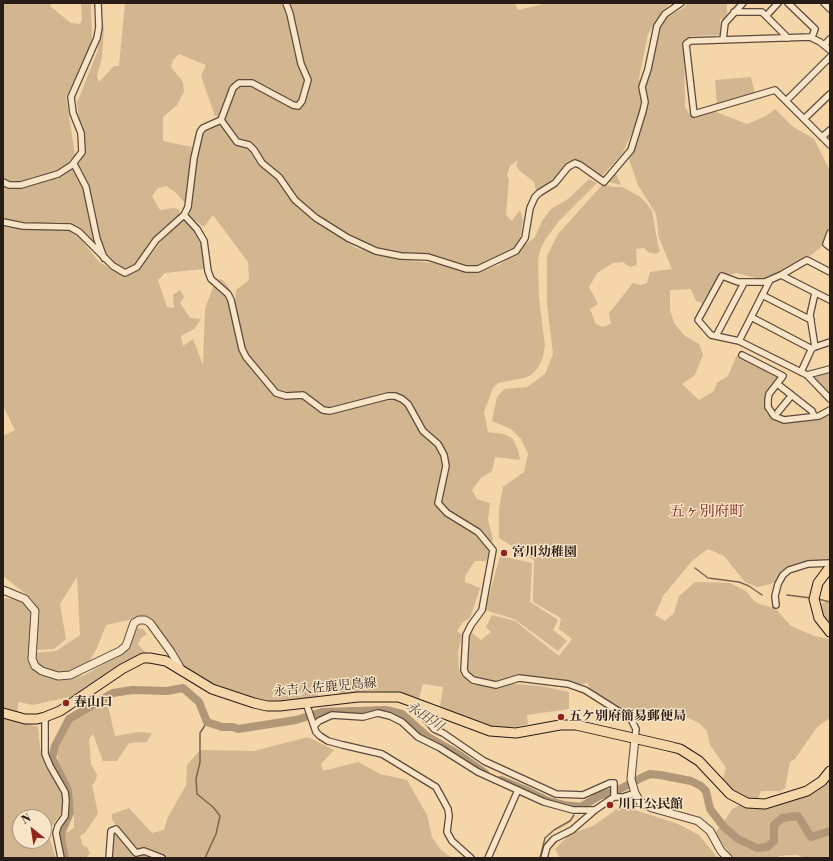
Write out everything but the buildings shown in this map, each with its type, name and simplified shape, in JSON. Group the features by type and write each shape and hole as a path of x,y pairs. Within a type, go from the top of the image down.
{"main road":[{"path":"829,566 818,583 814,599 819,618 829,631"},
{"name":"永吉入佐鹿児島線","path":"3,713 25,719 37,720 45,718 60,710 122,669 143,658 159,658 180,669 207,687 254,703 280,706 307,706 352,697 399,697 421,704 478,728 490,731 516,733 560,725 576,725 680,749 690,754 705,766 730,794 747,803 765,804 807,791 822,781 830,771"}],"street":[{"path":"3,182 9,185 21,185 58,174 74,164 82,152 83,146 81,133 73,113 71,96 97,38 99,27 98,3"},
{"path":"3,222 23,226 70,227 122,271 129,272 140,263 163,232 184,215 188,207 197,143 200,132 203,128 221,120 233,88 239,83 252,82 293,105 298,106 302,101 308,80 301,64 290,14 286,3"},
{"path":"221,120 237,142 249,146 254,150 262,163 279,178 295,200 316,218 348,238 376,251 401,256 428,257 442,260 460,267 478,269 516,251 525,238 530,208 536,197 539,193 555,183 568,167 575,164 580,165 604,182 631,150 645,102 642,86 648,69 657,26 665,14 681,3"},
{"path":"723,40 724,25 743,3"},
{"path":"766,16 778,3"},
{"path":"788,3 815,29 812,37"},
{"path":"824,3 830,9"},
{"path":"734,12 759,11 788,38"},
{"path":"830,50 812,37 690,41 686,44 694,114 775,90 830,145"},
{"path":"824,45 830,39"},
{"path":"786,101 830,58"},
{"path":"804,119 830,94"},
{"path":"822,138 830,130"},
{"path":"74,164 86,187 97,239 105,258"},
{"path":"184,215 197,228 204,242 208,271 211,279 228,294 231,300 242,348 246,356 276,394 286,396 304,395 323,410 330,411 388,396 395,396 408,404 423,431 438,444 444,455 446,466 438,503 447,513 478,532 494,550 482,610 466,635 464,670 466,674 473,680 496,685 519,678 568,684 585,690 631,719 636,729 631,772 633,789 640,802 646,806 689,818 705,827 714,837 721,851 728,858"},
{"path":"830,233 826,244 830,247"},
{"path":"830,272 805,260 781,276 758,283 738,282 722,276 698,320 711,335 739,341 807,375 830,400"},
{"path":"781,276 830,300"},
{"path":"739,341 770,280"},
{"path":"716,336 744,283"},
{"path":"801,372 813,348 811,320 815,292"},
{"path":"762,295 811,320"},
{"path":"751,317 813,348 830,342"},
{"path":"742,355 783,376 770,394 768,400 768,408 774,416 784,420 814,416 830,410"},
{"path":"807,375 830,369"},
{"path":"780,386 812,411 814,416"},
{"path":"778,412 792,395"},
{"path":"776,605 775,596 778,584 783,575 789,570 808,564 829,566"},
{"path":"3,590 30,602 35,611 32,659 35,666 41,670 58,676 70,675 78,672 126,646 134,623 139,620 145,620 150,624 171,652 180,669"},
{"path":"421,704 422,716 434,729 443,733 484,762 556,794 583,795 614,783 614,795"},
{"path":"307,706 316,732 328,741 382,754 436,787 448,809 449,816 447,832 452,841 471,858"},
{"path":"313,724 332,715 363,717 378,713 390,716 402,722 418,738 440,748 478,772 544,802 573,810 595,810"},
{"path":"45,718 46,754 50,766 65,792 66,800 65,816 57,830 61,858"},
{"path":"614,795 623,797 633,789"},
{"path":"488,858 518,790"},
{"path":"544,858 550,842 572,830 614,795"},
{"path":"109,858 111,831 116,829 136,853 144,851 162,858"}],"shaded area":[{"path":"3,3 53,3 50,6 71,23 80,24 82,20 81,3 91,3 92,43 66,97 75,155 69,161 83,188 98,250 71,223 34,223 3,219"},
{"path":"125,3 515,3 518,10 547,3 670,3 648,34 639,78 644,98 641,113 622,154 601,177 581,162 573,161 563,168 556,177 536,190 534,182 516,166 518,160 510,166 507,175 509,179 506,215 512,221 520,210 523,220 520,238 513,250 480,266 463,266 441,257 401,253 369,245 320,217 298,198 278,172 264,160 255,146 235,137 224,118 215,116 201,76 206,65 179,54 173,60 171,67 183,82 184,92 177,105 163,117 163,141 192,147 186,204 175,192 166,186 158,188 152,196 160,210 174,208 180,210 179,216 157,234 137,263 129,268 123,269 107,257 99,239 87,185 77,165 83,153 77,103 98,50 102,19 104,29 102,57 97,76 99,82 114,66 119,66"},
{"path":"687,3 727,3 727,14 725,19 720,19 721,35 691,36 684,42 685,107 691,117 716,112 747,124 766,116 775,109 792,126 814,139 830,171 830,227 823,245 814,253 771,278 760,279 736,273 727,276 721,272 702,303 696,301 691,289 670,290 670,310 674,323 684,335 699,344 703,355 695,375 682,384 699,400 714,391 717,383 728,376 737,355 778,376 764,404 766,413 776,419 788,421 824,416 830,413 830,559 796,564 781,571 777,580 771,584 757,587 745,582 724,556 708,549 693,560 663,596 655,615 665,621 674,613 679,596 695,582 730,583 746,591 753,600 759,604 775,608 791,626 814,636 830,639 830,718 817,727 795,759 790,762 785,788 780,791 761,791 758,799 746,798 731,789 723,778 726,768 710,745 707,731 699,723 688,718 661,716 645,708 624,712 590,690 588,683 576,685 519,677 500,683 476,679 465,669 468,635 472,633 481,640 491,632 486,627 492,615 515,621 559,656 572,639 559,629 561,618 533,602 534,560 499,538 499,508 503,487 524,472 528,454 521,439 511,429 492,421 497,397 504,389 527,387 545,374 553,354 547,304 547,256 558,234 603,184 613,187 622,187 639,196 647,204 652,211 660,251 656,254 648,252 644,248 636,249 637,265 630,267 623,262 613,263 597,273 589,287 598,304 590,309 596,324 603,327 611,324 609,313 633,283 641,285 647,283 650,272 672,269 659,238 656,214 638,185 628,156 647,104 644,87 652,64 659,26 664,19 685,7"},
{"path":"751,77 755,94 717,106 715,80"},
{"path":"220,123 235,144 248,148 262,168 276,178 286,193 315,221 356,248 404,260 433,263 477,273 499,265 535,237 542,221 551,209 568,199 589,179 597,183 559,221 545,240 540,250 538,260 539,298 545,346 543,357 538,368 531,375 524,378 498,383 493,388 484,412 488,432 504,434 513,439 518,450 520,460 495,457 492,471 481,478 472,490 477,499 490,503 488,520 493,539 486,561 475,561 465,576 465,582 480,588 470,618 463,622 457,631 462,635 458,652 459,669 462,676 473,685 513,684 541,686 569,692 569,709 527,715 528,724 506,729 488,728 440,706 443,687 423,684 419,698 395,692 371,691 340,694 337,691 336,685 331,681 323,686 317,697 281,702 249,698 205,681 184,668 152,621 146,616 106,625 97,648 87,666 73,672 54,671 42,668 36,661 35,653 56,651 80,635 77,577 60,604 66,639 54,649 36,650 39,610 31,598 3,576 3,436 15,430 3,406 3,227 69,230 80,238 99,262 121,275 133,274 141,268 168,232 184,220 195,230 202,245 204,269 165,273 158,280 167,307 174,308 173,295 180,290 184,297 180,303 190,318 201,319 194,329 181,336 183,346 193,339 203,365 205,309 216,279 223,280 229,288 235,304 236,290 249,280 248,262 213,215 204,227 189,216 193,200 197,156 201,137 205,130"},
{"path":"615,172 621,185 606,181"},
{"path":"830,371 830,397 812,378"},
{"path":"500,556 532,563 530,602 558,620 553,630 567,641 558,651 514,619 485,610"},
{"path":"3,598 19,599 25,602 31,610 29,652 32,666 70,678 85,675 120,654 133,631 138,628 143,629 147,634 141,638 138,644 146,653 124,663 78,695 33,705 18,702 18,714 3,709"},
{"path":"830,601 830,627 824,619 819,604"},
{"path":"107,701 115,736 139,732 152,733 147,742 129,743 117,761 103,761 93,734 89,739 91,764 97,775 95,782 92,785 98,813 85,833 80,836 83,846 87,847 90,853 86,858 68,858 64,834 74,828 74,810 69,787 59,766 57,752 72,721"},
{"path":"3,716 38,727 40,748 46,768 60,788 63,797 63,811 52,826 52,809 12,809 12,849 52,849 52,846 56,858 3,858"},
{"path":"308,737 334,750 321,764 323,771 358,762 380,774 407,780 427,815 432,837 441,850 452,858 165,858 164,855 145,847 136,850 112,820 112,814 129,808 152,833 164,830 167,819 186,785 187,765 200,750 254,751"},
{"path":"830,777 830,858 805,858 797,855 779,856 776,858 732,857 715,833 732,809 740,805 761,808 782,804 814,791"},
{"path":"620,805 678,824 699,835 718,858 560,858 555,849 570,834 593,826 613,812"},
{"path":"114,834 118,835 135,855 144,853 157,858 113,858"}],"waterway":[{"path":"695,568 708,578 739,582 749,586 762,595"},
{"path":"787,595 811,598"},
{"path":"818,599 830,602"},
{"name":"永田川","path":"65,858 61,839 62,831 70,813 68,790 52,758 55,746 69,719 113,693 132,690 167,691 183,688 199,702 207,722 222,727 233,727 238,729 296,720 322,712 386,710 402,714 428,737 458,754 485,773"},
{"path":"205,858 216,834 220,816 213,807 197,794 196,779 200,762 200,733 207,722"},
{"name":"永田川","path":"501,780 548,801 581,807 599,796 620,789 650,774 660,775 691,781 701,786 706,791 710,809 724,827 738,839 757,848 767,847 774,841 774,825 782,818 798,816 811,837 830,831"},
{"path":"540,858 545,838 554,830 570,821 574,815"}],"place":[{"name":"宮川幼稚園","path":"504,553"},
{"name":"春山口","path":"66,703"},
{"name":"五ケ別府簡易郵便局","path":"561,717"},
{"name":"川口公民館","path":"610,805"}],"district":[{"name":"五ヶ別府町","path":"707,512"}]}
